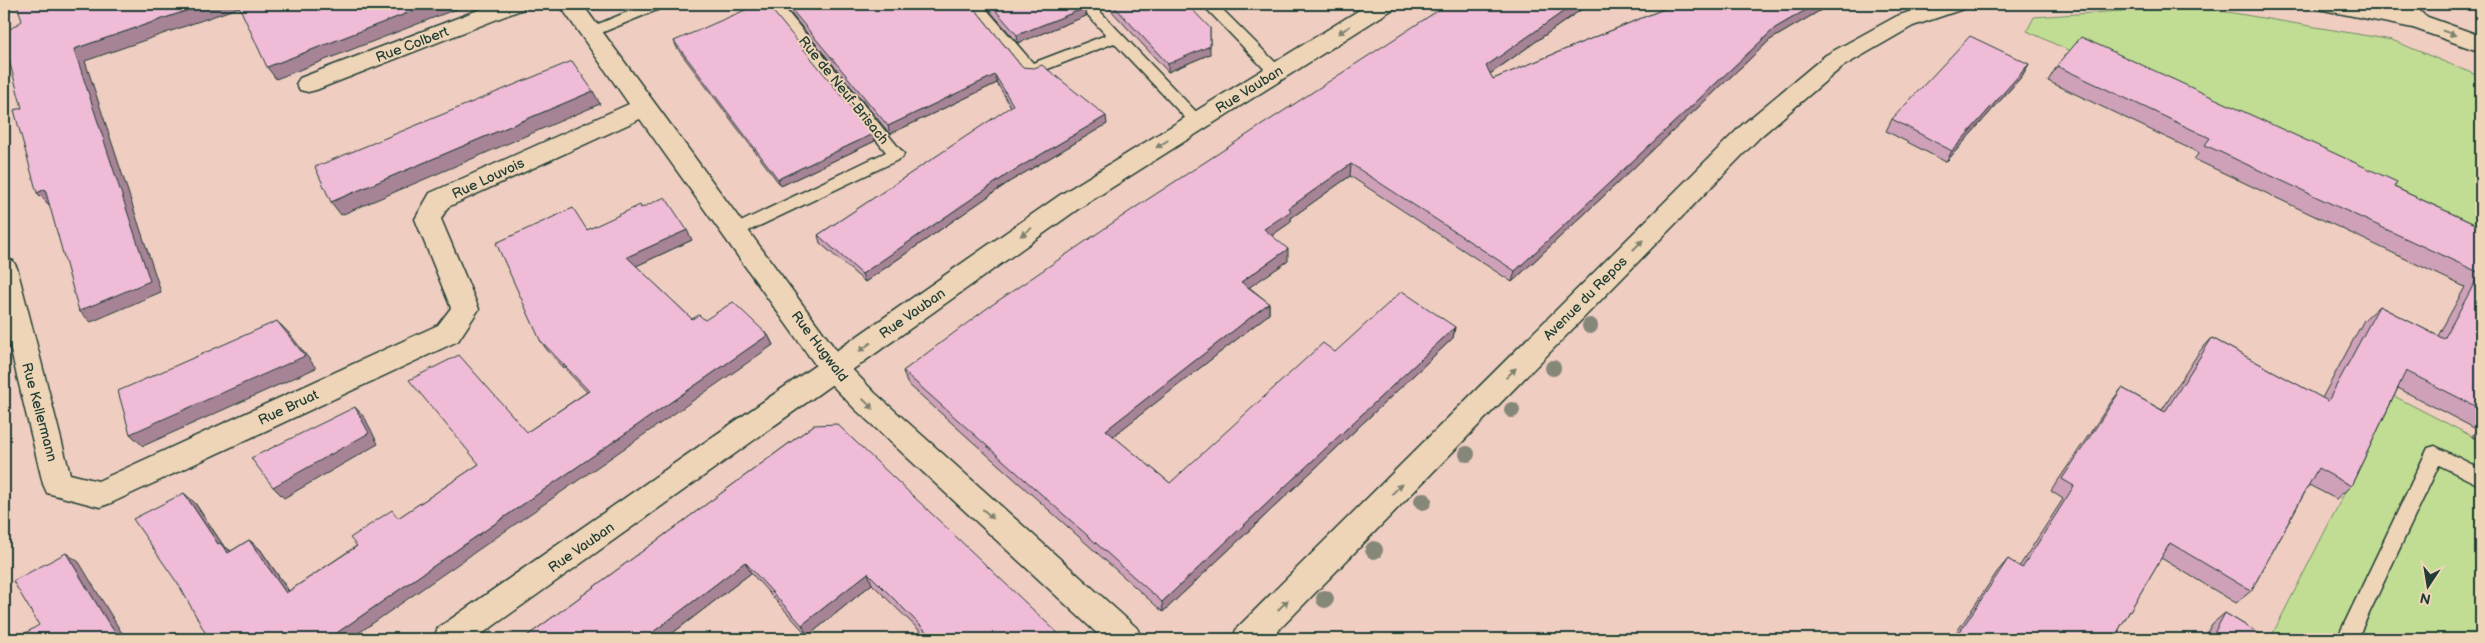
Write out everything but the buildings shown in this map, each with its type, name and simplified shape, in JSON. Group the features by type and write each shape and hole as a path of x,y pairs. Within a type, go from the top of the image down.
{"main road":[{"name":"Rue Colbert","path":"308,84 515,4"},
{"name":"Rue Hugwald","path":"570,4 834,369 865,402 1126,639"},
{"name":"Rue Vauban","path":"449,639 1068,202 1385,4"},
{"name":"Avenue du Repos","path":"1248,639 1751,131 1834,61 1905,21 1955,4"},
{"path":"2326,4 2417,21 2481,44"},
{"path":"2401,4 2417,21"},
{"name":"Rue Louvois","path":"465,309 428,219 439,200 644,107"},
{"name":"Rue Kellermann","path":"4,268 9,320 58,484 100,494"},
{"name":"Rue Bruat","path":"100,494 448,333 465,309"}],"lane":[{"path":"591,32 659,4"},
{"name":"Rue de Neuf-Brisach","path":"734,232 896,154 773,4"},
{"path":"974,4 1030,70 1116,37"},
{"path":"1085,4 1197,121"},
{"path":"1208,4 1276,72"},
{"path":"2347,639 2435,454 2481,478"}],"green space":[{"path":"2192,6 2392,40 2481,77 2481,242 2027,31 2034,17"},
{"path":"2394,396 2481,441 2481,639 2270,639"}]}
